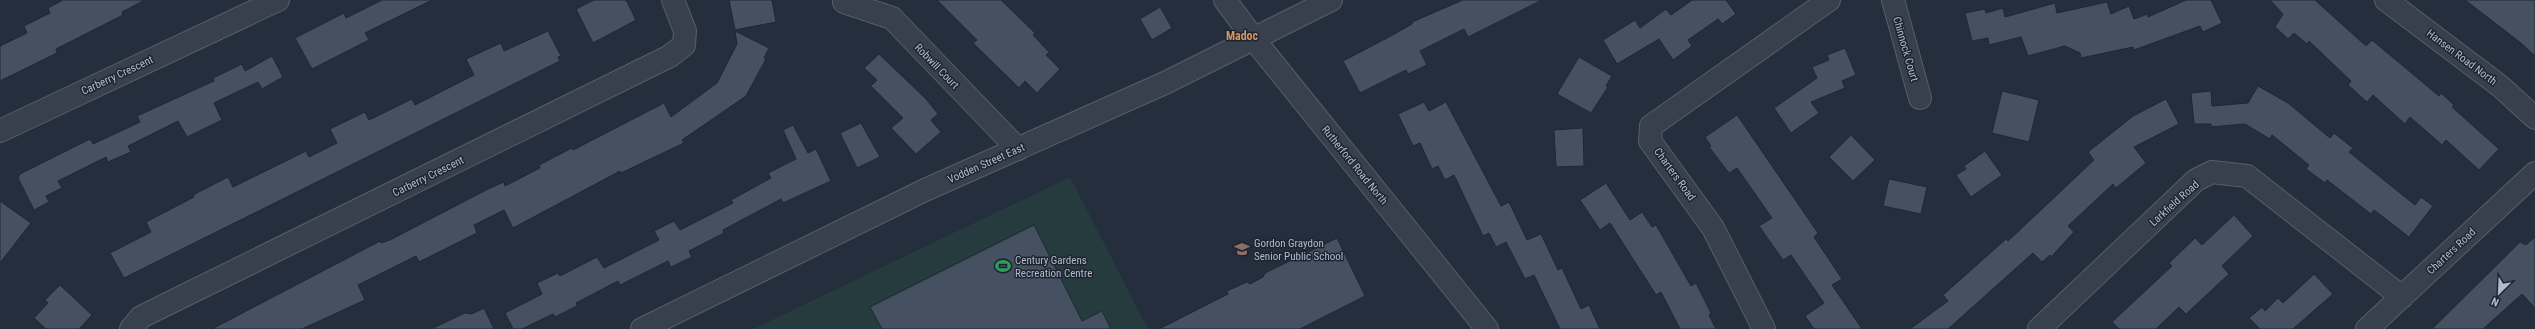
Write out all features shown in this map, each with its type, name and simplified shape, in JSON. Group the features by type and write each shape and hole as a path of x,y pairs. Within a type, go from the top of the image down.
{"street":[{"name":"Carberry Crescent","path":"0,130 278,0"},
{"name":"Carberry Crescent","path":"130,329 142,317 670,56 684,45 685,31 673,0"},
{"name":"Rutherford Road North","path":"1225,0 1487,329"},
{"name":"Vodden Street East","path":"642,329 925,190 1164,83 1331,0"},
{"name":"Charters Road","path":"1764,329 1713,228 1650,141 1651,126 1829,0"},
{"name":"Chinnock Court","path":"1893,0 1920,98"},
{"name":"Hansen Road North","path":"2386,0 2500,86 2535,118"},
{"name":"Robwill Court","path":"844,2 892,18 1018,149"},
{"name":"Larkfield Road","path":"2039,329 2196,180 2212,172 2247,176 2402,297"},
{"name":"Charters Road","path":"2367,329 2535,173"}],"green space":[{"path":"1070,177 1148,329 753,329"}],"building":[{"path":"63,0 145,0 122,12 123,15 56,49 57,53 0,81 0,46 27,33 24,26 50,13 48,8"},
{"path":"382,0 432,0 365,33 369,40 312,69 295,38 344,13 346,18"},
{"path":"594,0 626,0 636,20 593,43 576,9"},
{"path":"729,0 772,0 776,22 735,30"},
{"path":"937,0 1001,0 1035,33 1033,35 1049,52 1046,55 1060,69 1037,93 1025,81 1019,88 973,43 977,40"},
{"path":"1463,0 1542,0 1468,37 1464,29 1420,51 1427,65 1408,74 1406,70 1360,93 1343,61 1412,24 1412,22"},
{"path":"1692,0 1726,0 1736,14 1722,24 1718,19 1688,40 1692,46 1673,60 1659,39 1617,64 1603,40 1635,20 1640,28 1666,9 1671,15"},
{"path":"2186,0 2211,0 2222,23 2203,32 2200,26 2134,50 2133,47 2081,58 2080,53 2065,46 2028,56 2021,37 1989,45 1988,38 1972,41 1965,13 1985,9 1986,13 2003,8 2005,17 2055,3 2057,13 2107,2 2111,14 2129,6 2134,19 2148,14 2148,17"},
{"path":"2270,0 2315,0 2366,46 2372,40 2439,96 2441,93 2454,105 2452,107 2499,149 2479,170 2446,140 2442,145 2410,117 2405,124 2373,95 2367,102 2348,85 2351,81 2309,41 2307,44 2294,33 2288,39 2275,27 2283,14"},
{"path":"2465,0 2535,0 2535,56 2521,43"},
{"path":"1160,7 1172,28 1152,40 1140,19"},
{"path":"548,31 561,56 558,57 560,61 124,278 110,253 151,232 146,222 228,177 233,187 306,151 309,157 337,143 330,129 365,112 369,120 412,99 415,105 474,75 466,59 501,43 504,51"},
{"path":"735,31 769,48 764,58 766,59 746,96 682,140 684,143 621,173 620,171 513,228 504,210 474,225 477,233 419,262 416,256 358,285 365,300 302,329 212,329 380,241 381,243 390,240 490,188 504,182 505,186 540,168 539,165 572,148 573,150 664,103 671,117 717,83 737,44"},
{"path":"1845,48 1856,75 1842,81 1845,88 1811,102 1819,113 1791,133 1774,108 1817,78 1812,67 1829,60 1827,55"},
{"path":"879,54 926,99 938,114 931,120 941,132 916,154 891,128 903,118 871,86 877,80 864,68"},
{"path":"272,56 283,77 262,89 258,82 214,103 222,120 187,137 178,121 128,146 131,152 108,162 106,157 58,181 62,188 46,196 49,202 34,210 18,178 20,174 90,139 93,144 140,122 137,116 214,81 213,78 242,64 245,71"},
{"path":"1579,57 1612,76 1606,86 1608,87 1591,113 1557,94"},
{"path":"2258,86 2288,103 2330,138 2334,133 2353,148 2349,152 2415,205 2421,197 2433,206 2409,237 2374,210 2371,214 2327,180 2325,183 2306,169 2309,165 2272,135 2270,139 2245,124 2211,127 2211,124 2194,124 2191,93 2211,91 2212,106 2248,103"},
{"path":"2002,91 2039,100 2029,142 1992,133"},
{"path":"2166,99 2179,124 2134,147 2146,163 2116,188 2113,184 2068,226 2074,232 2051,257 2050,255 2042,262 2033,253 1948,329 1910,329 1948,301 1943,295 2006,239 2008,241 2094,160 2088,152 2133,116"},
{"path":"1424,102 1429,111 1446,102 1501,206 1509,202 1527,240 1541,234 1558,270 1562,268 1581,309 1589,305 1600,329 1560,329 1534,275 1525,279 1506,242 1496,247 1489,233 1483,236 1454,175 1445,180 1438,166 1432,169 1420,143 1413,146 1398,114"},
{"path":"1737,115 1818,233 1814,237 1842,279 1832,285 1862,329 1814,329 1805,316 1824,303 1791,255 1783,260 1759,226 1772,218 1737,168 1729,173 1709,147 1711,146 1705,137"},
{"path":"861,123 880,157 857,168 840,133"},
{"path":"793,125 808,153 816,149 831,181 783,203 781,199 723,230 724,233 689,251 692,257 671,267 668,261 620,285 618,281 576,303 577,306 555,317 553,314 522,329 513,329 505,313 542,294 537,283 558,273 560,276 597,257 604,268 659,240 654,231 674,221 680,230 733,203 731,200 771,178 768,173 796,159 783,130"},
{"path":"1583,128 1584,166 1556,167 1554,130"},
{"path":"1851,135 1875,160 1853,181 1829,157"},
{"path":"1985,151 2002,175 1971,197 1956,175 1966,169 1964,166"},
{"path":"1889,179 1927,187 1921,214 1883,206"},
{"path":"1606,183 1630,220 1642,212 1652,227 1656,225 1691,286 1696,283 1711,313 1709,315 1716,329 1680,329 1661,292 1656,295 1610,223 1600,230 1580,200"},
{"path":"0,201 31,223 0,263"},
{"path":"2234,215 2253,236 2222,266 2229,274 2186,314 2179,307 2156,329 2119,329 2112,322 2172,266 2169,263 2195,238 2202,245"},
{"name":"Century Gardens Recreation Centre","path":"1034,225 1082,321 1102,311 1111,329 882,329 870,307"},
{"path":"2535,237 2535,308 2522,294 2483,329 2432,329 2520,242 2526,245"},
{"path":"1337,238 1365,296 1300,329 1159,329 1228,294 1227,291 1247,282 1250,284 1263,277 1265,273"},
{"path":"2314,274 2333,294 2293,329 2260,329 2249,318 2262,307 2265,311 2278,298 2283,303"},
{"path":"60,285 92,315 79,329 46,329 34,318 48,303 45,300"},
{"path":"484,308 494,329 431,329 465,313 472,314"}],"place":[{"name":"Gordon Graydon Senior Public School","path":"1242,249"},
{"name":"Century Gardens Recreation Centre","path":"1003,266"}],"district":[{"name":"Madoc","path":"1242,36"}]}
